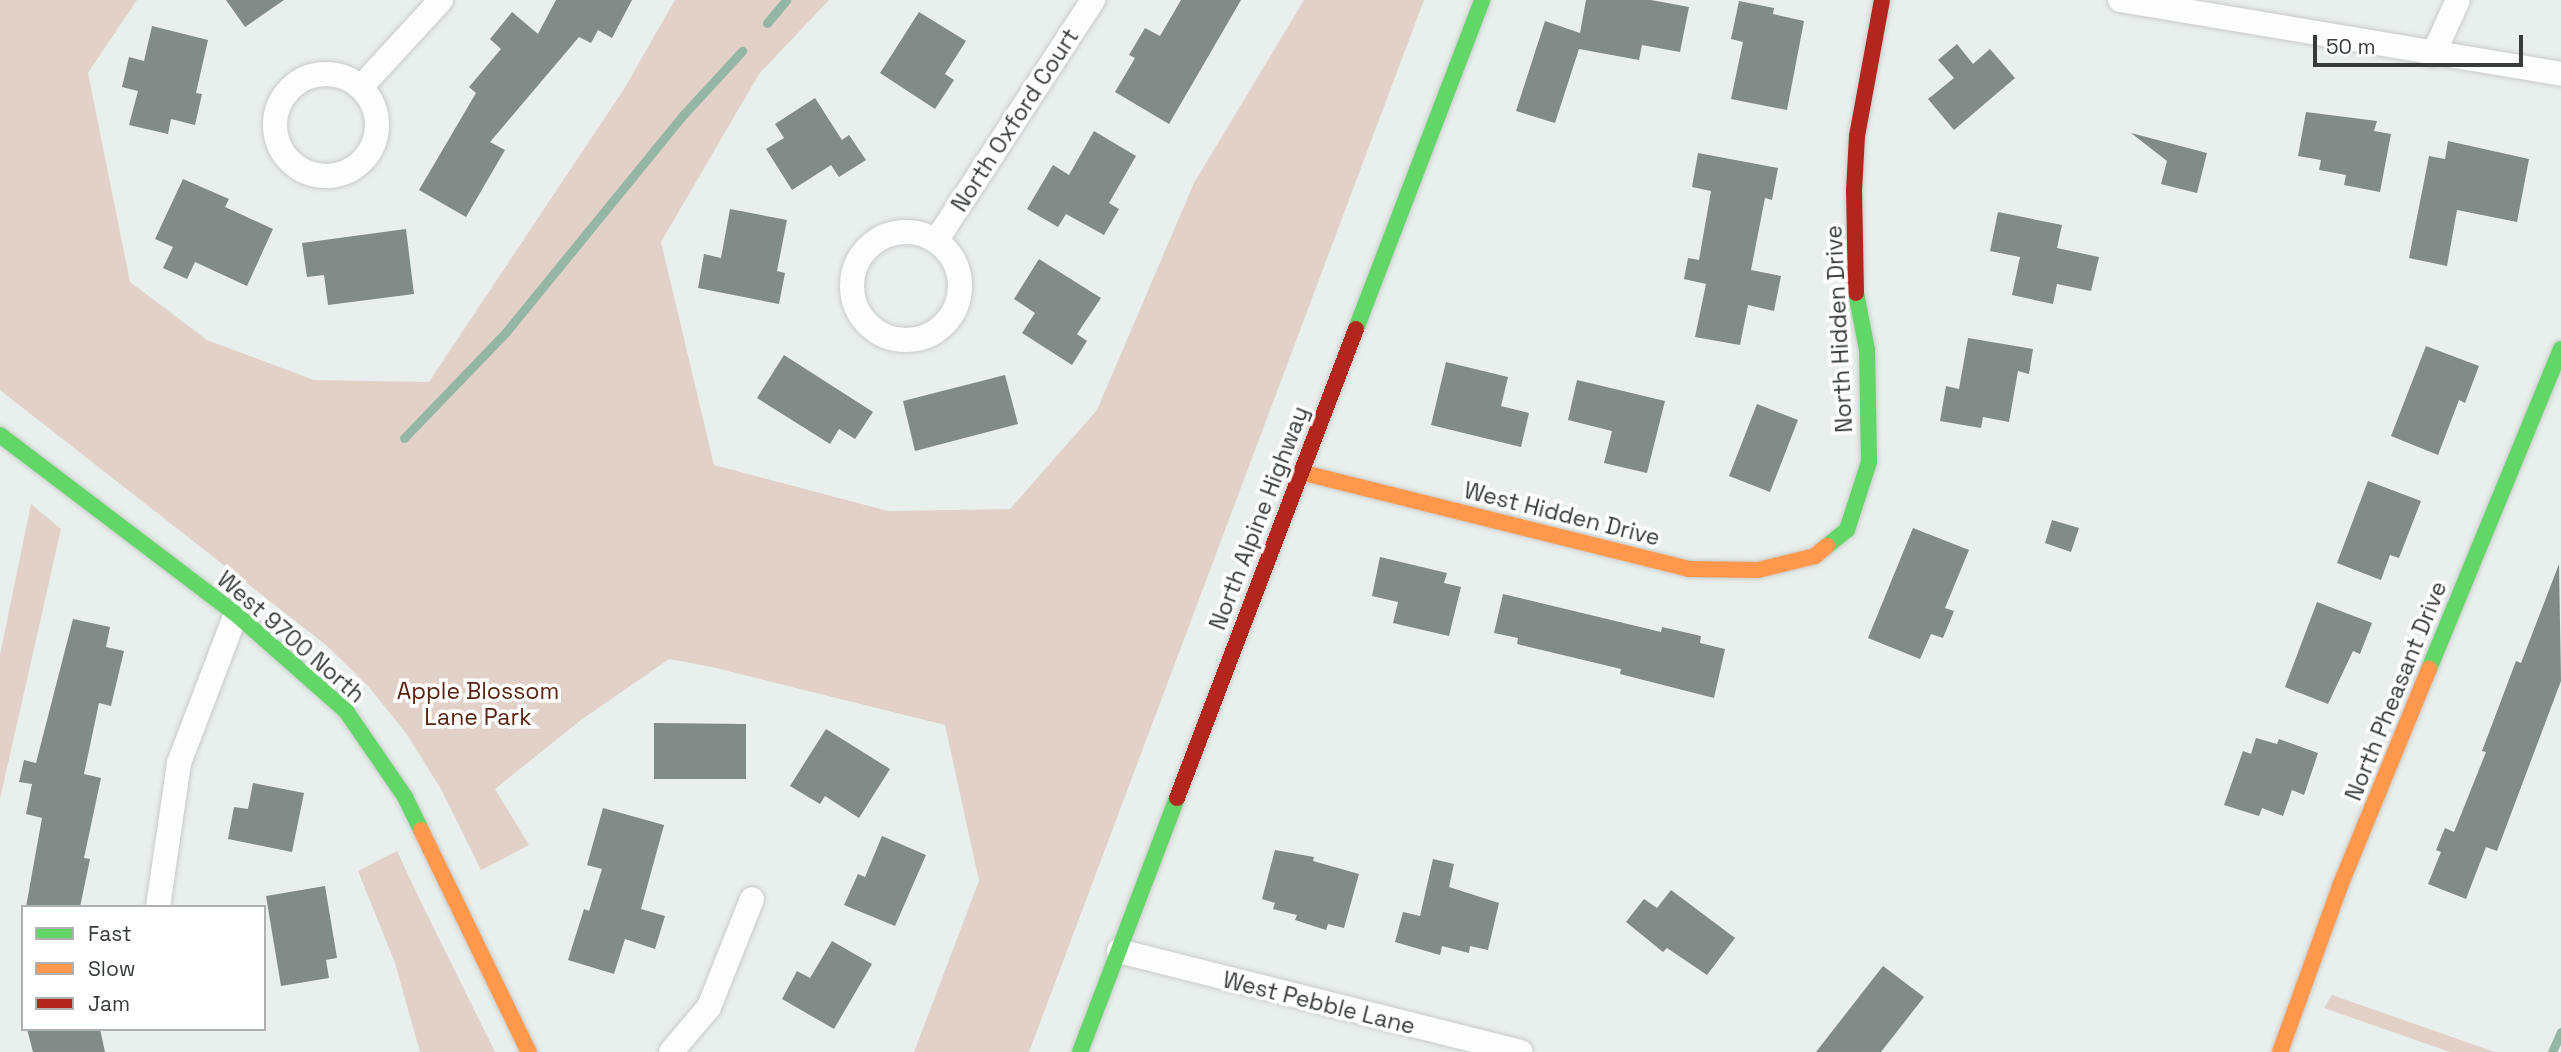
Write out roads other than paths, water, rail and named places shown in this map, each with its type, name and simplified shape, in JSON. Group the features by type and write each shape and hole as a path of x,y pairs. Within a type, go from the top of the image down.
{"street":[{"path":"360,88 441,0"},
{"name":"North Oxford Court","path":"936,241 1093,0"},
{"name":"North Alpine Highway","path":"1080,1052 1482,0"},
{"name":"North Hidden Drive","path":"1815,556 1847,530 1869,462 1867,350 1855,286 1854,191 1857,136 1882,0"},
{"path":"2120,0 2433,55 2561,74"},
{"path":"2433,55 2458,0"},
{"path":"323,74 349,79 360,88 376,113 374,142 367,156 343,173 328,176 299,169 288,159 275,133 279,104 287,92 309,76 323,74"},
{"path":"908,232 936,241 949,252 961,283 959,300 953,314 942,327 911,340 895,339 879,333 868,325 855,302 853,275 866,249 892,234 908,232"},
{"name":"North Pheasant Drive","path":"2280,1052 2340,886 2561,349"},
{"name":"West 9700 North","path":"0,435 236,614 345,711 405,796 529,1052"},
{"name":"West Hidden Drive","path":"1300,472 1688,569 1758,570 1815,556"},
{"path":"158,905 179,763 236,614"},
{"path":"671,1052 709,1007 752,899"},
{"name":"West Pebble Lane","path":"1119,951 1520,1052"}],"waterway":[{"path":"767,23 786,0"},
{"path":"404,438 506,332 684,114 742,51"},
{"path":"2552,1052 2561,1032"}],"park label":[{"name":"Apple Blossom Lane Park","path":"478,704"}]}
